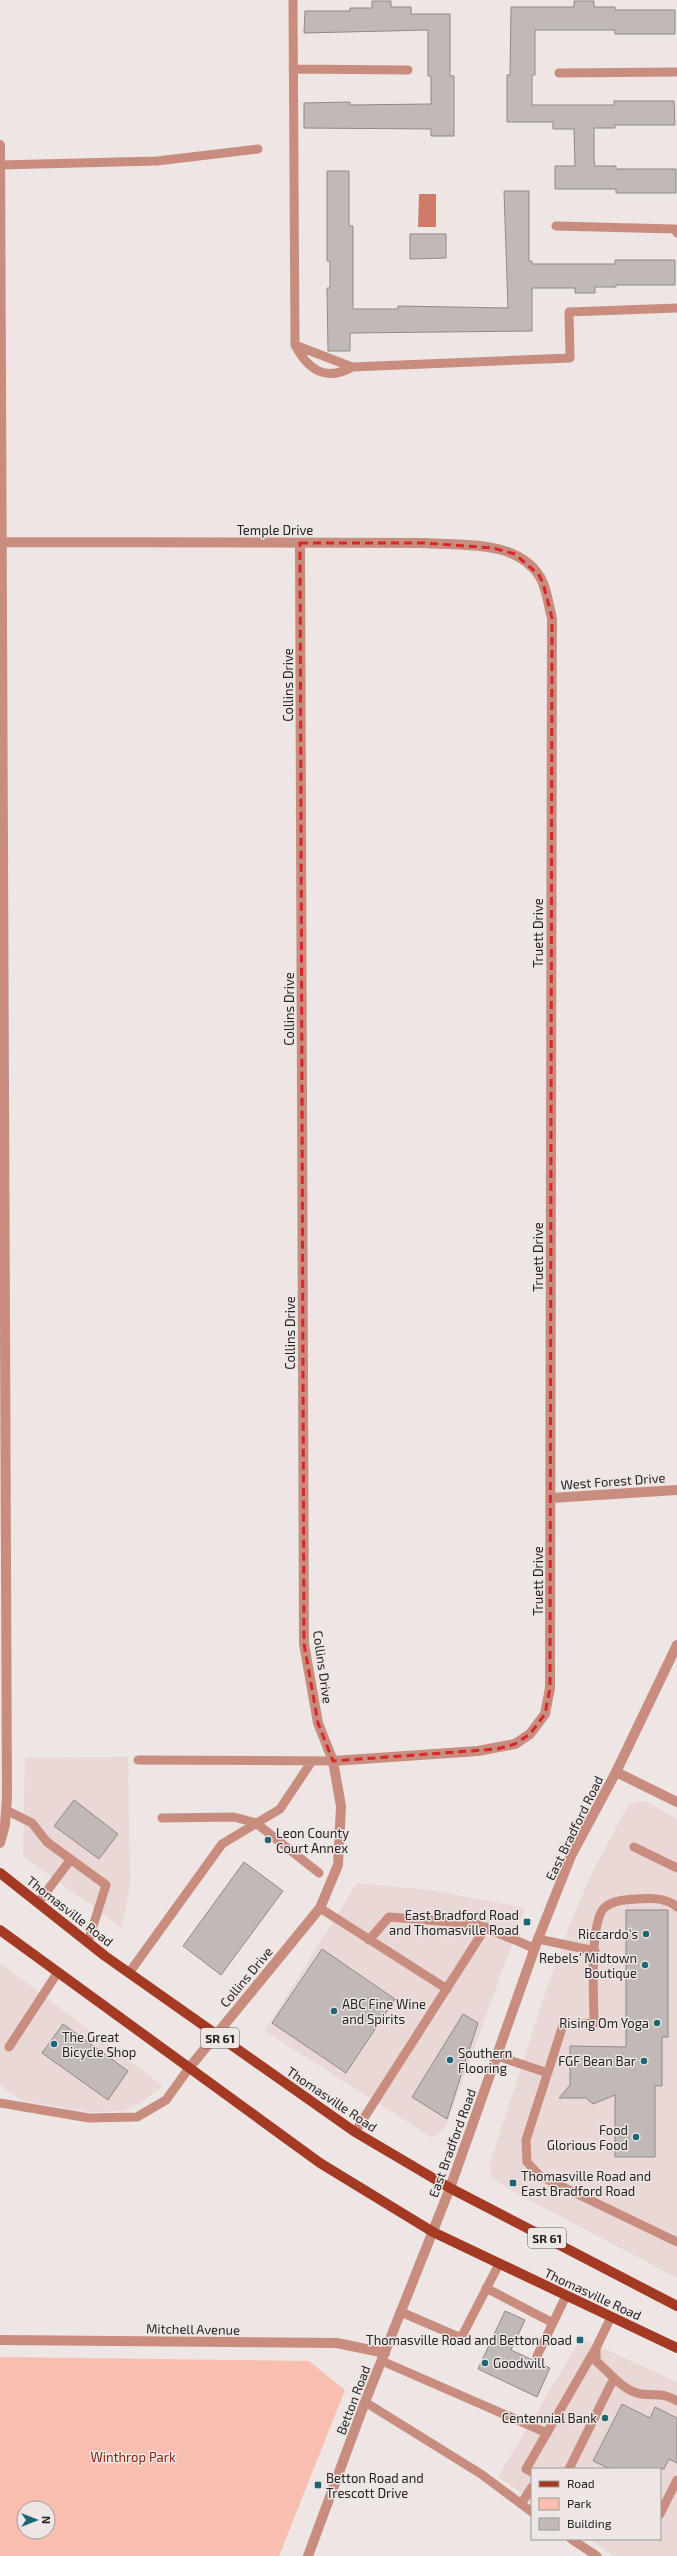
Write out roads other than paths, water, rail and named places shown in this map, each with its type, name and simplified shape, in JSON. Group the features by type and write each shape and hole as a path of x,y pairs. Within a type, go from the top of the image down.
{"main road":[{"name":"Thomasville Road","path":"0,1873 129,1973 355,2132 450,2188 677,2306"},
{"name":"Thomasville Road","path":"1,1933 58,1972 320,2163 434,2232 677,2348"}],"street":[{"path":"0,145 2,542 3,1659 6,1810 5,1825 0,1843"},
{"name":"Temple Drive","path":"2,542 424,543 493,548 515,554 539,575"},
{"name":"Collins Drive","path":"189,2068 215,2034 320,1908 338,1865 342,1833 341,1806 333,1761 318,1723 304,1644 300,543"},
{"name":"Truett Drive","path":"333,1761 497,1749 515,1744 530,1734 545,1714 550,1688 552,618 539,575"},
{"name":"West Forest Drive","path":"551,1498 677,1490"},
{"name":"East Bradford Road","path":"434,2232 536,1944 571,1856 616,1772 677,1645"},
{"path":"616,1772 677,1802"},
{"name":"Betton Road","path":"308,2556 365,2402 434,2232"},
{"name":"Mitchell Avenue","path":"0,2340 337,2343 383,2357"}],"lane":[{"path":"293,0 295,345 302,358 316,372 340,374 352,367"},
{"path":"293,69 408,70"},
{"path":"559,73 677,72"},
{"path":"0,165 157,161 258,149"},
{"path":"556,226 675,229 677,233"},
{"path":"295,345 352,367 570,358 569,312 677,308"},
{"path":"138,1760 333,1761"},
{"path":"129,1973 222,1844 280,1809 312,1761"},
{"path":"6,1810 32,1823 47,1842 106,1885 88,1942"},
{"path":"162,1818 234,1817 256,1823 319,1873"},
{"path":"634,1848 677,1868"},
{"path":"38,1903 71,1859"},
{"path":"677,1907 671,1902 652,1898 621,1900 611,1903 603,1909 595,1928 594,2023 563,2026 526,2140 527,2162 540,2176 677,2242"},
{"path":"320,1908 447,1989"},
{"path":"369,1940 389,1917 486,1926 536,1944 595,1951"},
{"path":"355,2132 486,1926"},
{"path":"9,2047 58,1972"},
{"path":"497,2056 548,2073"},
{"path":"0,2103 89,2118 137,2117 166,2100 189,2068"},
{"path":"401,2312 461,2338 499,2264"},
{"path":"486,2288 553,2323"},
{"path":"537,2356 566,2296"},
{"path":"529,2471 547,2433 596,2348 610,2317"},
{"path":"596,2348 596,2361 625,2387 640,2394 666,2394 677,2401"},
{"path":"383,2357 547,2433"},
{"path":"569,2468 614,2378"},
{"path":"365,2402 481,2474 531,2511"},
{"path":"661,2512 677,2480"},
{"path":"521,2504 531,2489"},
{"path":"573,2540 597,2556"}],"place":[{"name":"Leon County Court Annex","path":"268,1840"},
{"name":"East Bradford Road and Thomasville Road","path":"527,1922"},
{"name":"Riccardo's","path":"646,1934"},
{"name":"Rebels' Midtown Boutique","path":"645,1965"},
{"name":"ABC Fine Wine and Spirits","path":"334,2011"},
{"name":"Rising Om Yoga","path":"657,2023"},
{"name":"The Great Bicycle Shop","path":"54,2044"},
{"name":"Southern Flooring","path":"450,2060"},
{"name":"FGF Bean Bar","path":"644,2061"},
{"name":"Food Glorious Food","path":"636,2137"},
{"name":"Thomasville Road and East Bradford Road","path":"513,2183"},
{"name":"Thomasville Road and Betton Road","path":"580,2340"},
{"name":"Goodwill","path":"485,2363"},
{"name":"Centennial Bank","path":"605,2418"},
{"name":"Betton Road and Trescott Drive","path":"318,2485"}],"park label":[{"name":"Winthrop Park","path":"133,2457"}]}
